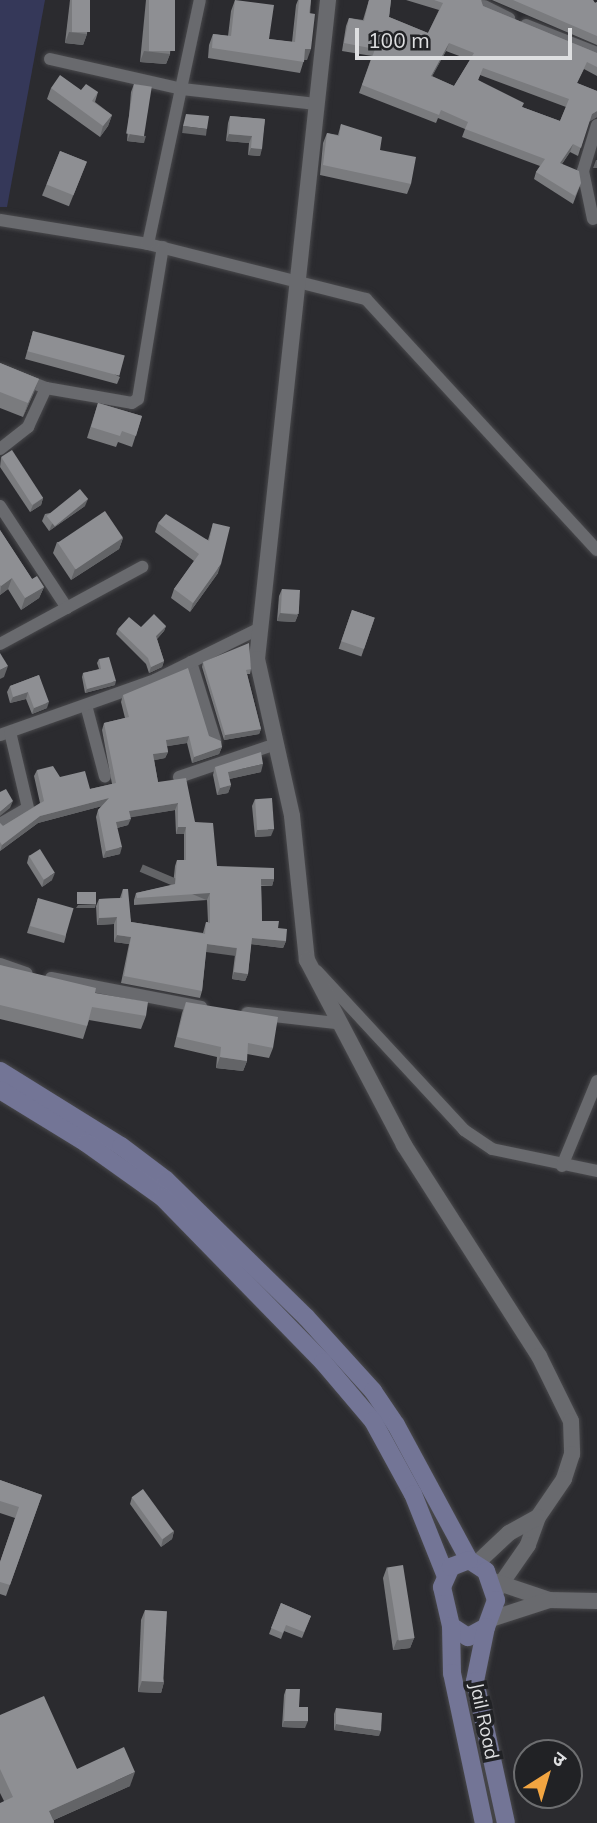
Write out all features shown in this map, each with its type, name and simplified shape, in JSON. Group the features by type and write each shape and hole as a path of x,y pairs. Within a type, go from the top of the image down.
{"main road":[{"path":"0,1071 121,1146 166,1180 306,1317 373,1391 396,1425 473,1562 496,1585 489,1623 468,1637 451,1626 442,1595 445,1574 413,1494 373,1421 332,1372 162,1197 86,1143 0,1090"},
{"path":"445,1574 473,1562"},
{"name":"Jail Road","path":"489,1623 475,1681 506,1823"},
{"name":"Jail Road","path":"451,1626 452,1673 484,1823"}],"street":[{"path":"148,244 200,0"},
{"path":"328,0 257,659 292,816 307,960 336,1023 404,1145 539,1356 571,1420 572,1454 564,1479 538,1517 528,1545 496,1585 549,1600 597,1601"},
{"path":"484,6 597,53"},
{"path":"50,59 182,89 316,104"},
{"path":"593,219 583,171 597,125"},
{"path":"583,171 597,172"},
{"path":"0,220 163,247 299,279 366,299 597,550"},
{"path":"0,370 46,388 132,402 138,398 163,247"},
{"path":"0,449 29,427 46,388"},
{"path":"0,506 67,608"},
{"path":"0,644 142,567"},
{"path":"0,824 28,808 5,734 86,705 191,662 260,628"},
{"path":"191,662 215,740"},
{"path":"86,705 105,777"},
{"path":"179,776 276,744"},
{"path":"307,960 464,1130 492,1149 562,1166 597,1171"},
{"path":"0,964 26,973 224,1010 336,1023"},
{"path":"562,1166 597,1081"},
{"path":"473,1562 509,1533 538,1517"},
{"path":"489,1623 549,1600"}],"shaded area":[{"path":"0,0 45,0 7,207 0,207"}],"building":[{"path":"72,0 90,0 90,32 72,32"},
{"path":"149,0 175,0 175,51 149,51"},
{"path":"235,0 274,5 269,39 295,42 299,0 311,0 309,13 315,14 311,49 305,49 304,62 212,48 213,34 231,36"},
{"path":"369,0 391,0 389,17 428,33 443,3 434,0 481,0 483,6 597,53 597,67 587,62 577,83 597,91 597,111 592,114 581,148 573,144 560,163 579,171 581,183 575,196 536,172 545,159 465,129 468,122 441,110 439,115 362,85 375,49 344,43 349,18 364,21","holes":["449,43 474,53 454,86 431,76","483,68 569,99 560,121 522,107 524,103 478,80"]},
{"path":"513,0 593,0 597,2 597,36"},
{"path":"60,75 81,90 86,84 98,92 92,101 112,115 103,126 51,88"},
{"path":"134,84 152,87 144,136 126,133"},
{"path":"186,114 209,116 207,129 183,126"},
{"path":"230,116 265,119 262,149 251,148 252,136 229,134"},
{"path":"341,124 382,137 380,150 416,157 411,184 323,165 327,133 339,136"},
{"path":"60,151 87,162 73,195 47,184"},
{"path":"33,331 125,356 119,376 28,351"},
{"path":"0,363 39,379 28,403 0,392"},
{"path":"98,403 142,416 136,436 122,431 120,436 91,427"},
{"path":"12,450 43,498 32,505 1,457"},
{"path":"80,489 88,499 55,526 47,516"},
{"path":"105,511 123,538 76,569 58,543"},
{"path":"166,514 209,541 213,523 230,527 221,564 193,603 174,589 199,554 158,523"},
{"path":"0,530 32,579 37,576 44,587 25,598 12,578 0,585"},
{"path":"282,589 300,590 299,614 281,613"},
{"path":"352,610 375,618 364,649 341,641"},
{"path":"154,614 166,626 156,636 164,661 151,667 148,658 118,629 129,617 141,627"},
{"path":"249,643 251,669 246,670 261,729 225,735 203,662"},
{"path":"0,653 8,666 0,670"},
{"path":"109,657 116,681 87,689 83,673 101,669 99,659"},
{"path":"188,668 209,736 221,741 222,747 194,757 189,736 166,740 168,752 153,754 158,782 186,778 195,822 213,823 217,866 274,868 274,879 261,879 262,921 279,921 278,928 287,929 286,941 252,938 248,974 234,972 237,948 207,944 202,991 124,976 131,937 117,935 117,917 99,918 99,899 122,898 123,889 128,889 131,922 205,934 206,922 210,923 210,893 137,898 136,893 175,884 177,860 186,860 186,827 178,827 178,803 129,811 131,819 116,822 122,847 106,851 98,810 109,798 40,816 2,845 0,842 0,823 3,826 44,801 37,770 53,766 60,777 85,771 90,789 116,783 104,723 129,717 123,695"},
{"path":"39,675 49,702 34,708 28,692 13,697 10,686"},
{"path":"261,752 263,764 228,772 231,785 220,788 215,767"},
{"path":"6,789 13,801 0,812 0,792"},
{"path":"272,798 274,829 257,830 255,799"},
{"path":"40,849 55,873 44,880 29,856"},
{"path":"77,892 96,892 96,904 77,904"},
{"path":"38,898 74,908 66,936 30,926"},
{"path":"0,965 96,988 95,993 148,1002 146,1016 92,1007 87,1026 0,1005"},
{"path":"186,1002 278,1017 273,1048 248,1043 247,1061 220,1057 221,1047 177,1037"},
{"path":"0,1480 42,1495 10,1585 0,1582 0,1562 19,1507 0,1501"},
{"path":"143,1489 174,1531 162,1539 132,1497"},
{"path":"403,1565 415,1638 399,1641 387,1568"},
{"path":"281,1603 311,1616 304,1632 286,1625 283,1633 271,1628"},
{"path":"145,1610 167,1611 163,1682 141,1681"},
{"path":"286,1689 300,1689 299,1707 308,1707 308,1721 284,1721"},
{"path":"44,1696 77,1769 124,1747 135,1772 49,1811 54,1822 52,1823 0,1823 0,1803 13,1797 0,1769 0,1715"},
{"path":"336,1708 382,1713 381,1731 336,1724"}]}
